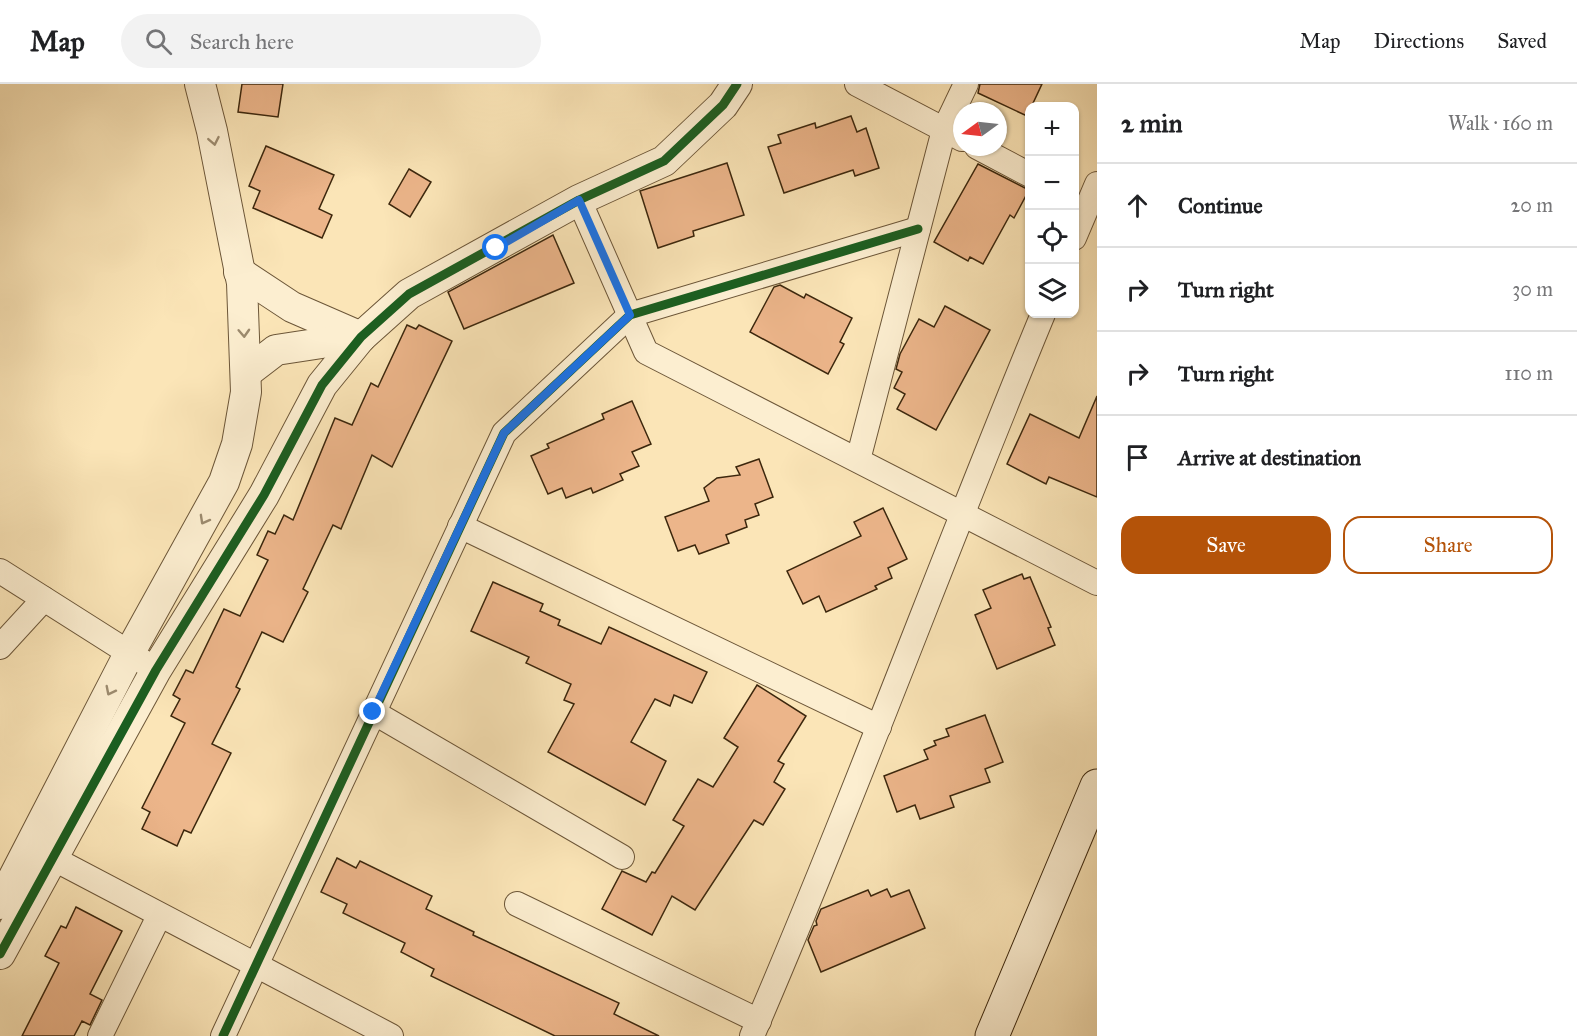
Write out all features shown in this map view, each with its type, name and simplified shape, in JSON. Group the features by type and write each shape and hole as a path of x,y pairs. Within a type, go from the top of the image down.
{"main road":[{"path":"992,1036 1097,786"}],"street":[{"path":"0,954 41,852 130,652 224,482 237,444 246,392 239,272 212,131 200,84"},
{"path":"0,904 41,852 156,670 264,495 322,385 362,337 409,294 579,200 664,160 723,105 737,84"},
{"path":"857,84 953,134 918,229 858,460"},
{"path":"961,102 966,84"},
{"path":"994,156 1025,173"},
{"path":"1079,220 1086,196"},
{"path":"579,200 646,352 1097,583"},
{"path":"223,1036 504,433 630,315 918,229"},
{"path":"239,272 292,307 362,337"},
{"path":"517,904 755,1028 879,727 961,513 1041,318"},
{"path":"246,374 276,350 362,337"},
{"path":"460,526 879,727"},
{"path":"0,571 156,670"},
{"path":"0,647 44,599"},
{"path":"373,712 622,857"},
{"path":"41,852 255,967 391,1036"},
{"path":"100,1036 159,916"}],"building":[{"path":"242,84 283,84 278,117 238,112"},
{"path":"980,84 1042,84 1034,102 1025,102 1025,115 1007,107 1007,102 997,102 978,93"},
{"path":"851,116 857,132 866,128 879,168 855,176 853,170 784,193 768,147 781,143 778,135 815,123 816,128"},
{"path":"266,146 334,175 319,209 332,215 322,238 253,208 260,191 249,186"},
{"path":"727,163 744,215 693,231 694,236 658,248 640,191"},
{"path":"978,164 1025,188 1025,197 1014,218 1010,215 983,264 970,257 968,261 934,242"},
{"path":"409,169 431,182 410,217 389,204"},
{"path":"553,235 574,283 464,329 448,292"},
{"path":"780,285 804,298 806,294 852,318 840,342 844,344 828,374 750,332 774,287"},
{"path":"945,306 990,330 936,430 897,409 905,394 894,388 902,372 896,369 900,354 919,319 934,327"},
{"path":"407,325 416,329 419,325 452,341 392,467 372,455 341,529 333,525 303,589 308,592 283,642 262,632 236,687 240,689 212,744 231,753 191,833 184,830 177,846 142,829 150,812 142,808 185,723 171,716 180,699 173,695 186,670 193,673 224,609 240,616 268,560 257,555 268,531 275,534 284,515 293,520 335,418 352,425 371,383 378,387"},
{"path":"1097,396 1097,497 1049,477 1046,484 1007,464 1030,414 1079,438"},
{"path":"632,401 651,444 632,452 639,466 620,474 623,480 593,493 591,488 566,498 562,488 548,494 531,456 549,448 547,444 604,419 602,414"},
{"path":"759,459 773,497 755,504 759,515 745,520 747,527 726,535 729,543 699,554 695,545 678,551 665,517 709,501 704,488 717,478 740,475 736,467"},
{"path":"883,508 907,559 888,568 892,578 875,586 877,589 826,612 819,596 803,604 787,571 861,536 854,522"},
{"path":"1022,574 1024,579 1030,577 1051,627 1048,628 1055,645 997,669 975,615 991,608 983,590"},
{"path":"493,582 543,604 540,611 560,620 558,625 601,644 609,627 707,672 692,703 674,695 670,706 655,699 631,742 666,761 645,805 548,752 574,704 564,700 571,684 526,663 529,657 471,631"},
{"path":"757,685 806,716 778,761 784,764 774,782 785,789 763,825 754,820 695,910 672,896 652,935 602,909 622,871 646,882 652,872 655,873 684,826 673,820 698,779 713,787 738,747 724,738"},
{"path":"985,715 1003,762 985,769 990,782 950,796 954,807 920,819 915,805 897,812 884,776 928,759 924,750 936,745 934,741 949,736 946,729"},
{"path":"337,858 356,868 360,861 432,896 426,909 474,932 473,935 619,1003 614,1014 659,1036 555,1036 431,976 434,969 401,952 405,943 343,913 347,904 321,892"},
{"path":"887,889 891,897 909,890 925,928 821,972 808,940 814,926 817,925 816,921 821,909 868,890 871,896"},
{"path":"76,907 122,931 90,994 102,1000 90,1025 82,1021 74,1036 22,1036 59,963 45,956 61,926 66,928"}],"cycle path":[{"path":"0,954 156,670 264,495 322,385 361,337 409,294 579,200 664,161 723,105 737,84"},
{"path":"223,1036 504,433 630,315 918,229"}],"route":[{"path":"373,712 504,433 630,315 579,200 496,248"}]}
